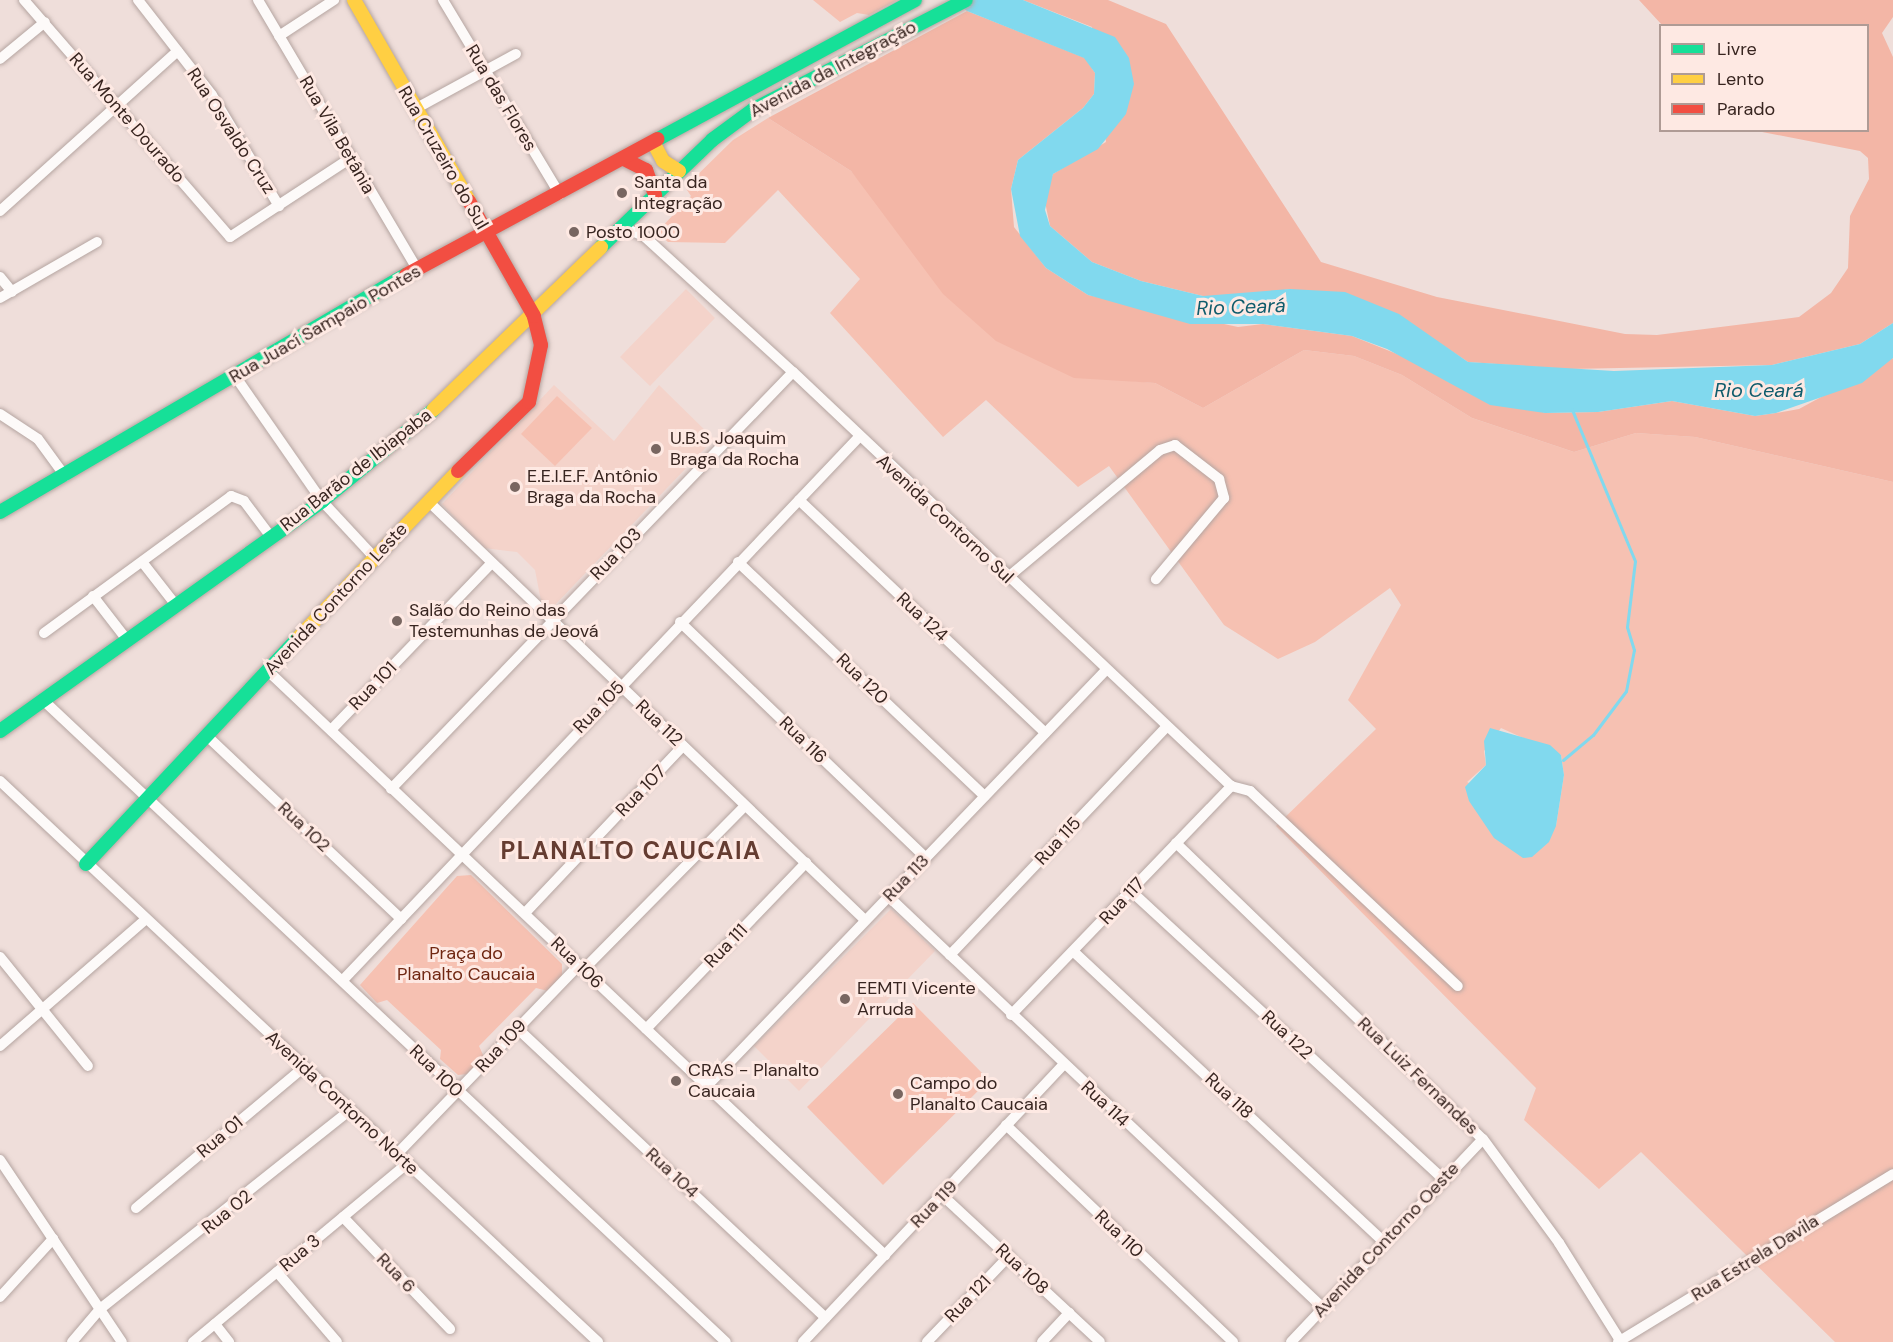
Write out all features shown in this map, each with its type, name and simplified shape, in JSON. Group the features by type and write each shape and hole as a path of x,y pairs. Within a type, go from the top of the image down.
{"main road":[{"name":"Rua Cruzeiro do Sul","path":"354,0 534,316"},
{"name":"Avenida da Integração","path":"679,171 754,109 966,0"},
{"name":"Avenida da Integração","path":"653,142 910,3"},
{"name":"Rua Juací Sampaio Pontes","path":"0,512 417,268 560,195 653,142"},
{"path":"653,142 663,161 679,171"},
{"path":"624,159 646,170 655,195"},
{"name":"Rua Barão de Ibiapaba","path":"0,731 322,501 422,420 534,316 679,171"},
{"name":"Avenida Contorno Leste","path":"86,864 428,501 529,402 540,361 534,316"}],"street":[{"name":"Rua Monte Dourado","path":"24,0 230,237 279,206"},
{"name":"Rua Osvaldo Cruz","path":"138,0 212,96 279,206"},
{"name":"Rua Vila Betânia","path":"258,0 349,159 417,268"},
{"path":"279,36 334,0"},
{"name":"Rua das Flores","path":"443,0 560,195"},
{"path":"0,59 45,22"},
{"path":"0,211 118,108 178,51"},
{"path":"415,109 516,54"},
{"path":"279,206 349,159"},
{"name":"Avenida Contorno Sul","path":"623,227 660,251 793,372 858,438 1166,727 1231,786 1250,791 1458,987"},
{"path":"0,298 97,242"},
{"path":"0,277 12,292"},
{"name":"Rua 103","path":"391,789 793,372"},
{"path":"235,376 322,501 375,558"},
{"path":"0,414 38,439 65,476"},
{"name":"Rua 105","path":"343,980 459,854 858,438"},
{"path":"1006,578 1160,450 1175,445 1219,479 1224,498 1156,579"},
{"path":"44,633 235,496 271,537"},
{"name":"Rua 124","path":"799,500 1045,733"},
{"name":"Rua 112","path":"428,501 491,564 865,920"},
{"name":"Rua 120","path":"738,562 985,796"},
{"path":"143,563 175,604"},
{"name":"Rua 101","path":"331,730 491,564"},
{"path":"93,596 127,640"},
{"name":"Rua 116","path":"680,622 926,858"},
{"name":"Rua 113","path":"706,1087 1106,670"},
{"name":"Rua 106","path":"268,671 885,1255"},
{"name":"Rua 100","path":"43,700 726,1342"},
{"name":"Rua 115","path":"950,955 1166,727"},
{"name":"Rua 102","path":"207,736 401,919"},
{"name":"Rua 107","path":"525,913 683,746"},
{"name":"Avenida Contorno Norte","path":"0,781 145,920 398,1153 598,1342"},
{"name":"Rua 117","path":"1011,1015 1231,786"},
{"name":"Rua 109","path":"398,1153 518,1029 745,806"},
{"name":"Rua Luiz Fernandes","path":"1176,843 1483,1139 1559,1243 1620,1342"},
{"name":"Rua 111","path":"646,1029 806,863"},
{"name":"Rua 122","path":"1131,891 1443,1179"},
{"name":"Rua 114","path":"889,897 1063,1065 1323,1308"},
{"path":"0,1046 145,920"},
{"name":"Rua 118","path":"1074,952 1383,1241"},
{"path":"0,957 88,1066"},
{"name":"Rua 104","path":"518,1029 826,1318"},
{"name":"Rua 119","path":"803,1342 944,1196 1006,1125 1063,1065"},
{"name":"Rua 01","path":"136,1208 304,1067"},
{"name":"Rua 02","path":"72,1342 100,1309 350,1110"},
{"name":"Rua 110","path":"1006,1125 1233,1342"},
{"name":"Avenida Contorno Oeste","path":"1291,1342 1383,1241 1483,1139"},
{"path":"0,1160 122,1342"},
{"name":"Rua 3","path":"192,1342 408,1163"},
{"name":"Rua Estrela Davila","path":"1620,1342 1893,1174"},
{"name":"Rua 108","path":"944,1196 1100,1342"},
{"name":"Rua 6","path":"342,1217 450,1329"},
{"path":"0,1297 53,1239"},
{"name":"Rua 121","path":"927,1342 1009,1256"},
{"path":"277,1272 337,1342"},
{"path":"1042,1342 1069,1313"},
{"path":"215,1324 229,1342"}],"shaded area":[{"path":"1023,0 1108,0 1166,24 1321,262 1437,297 1625,334 1657,335 1799,317 1831,293 1848,268 1850,216 1869,179 1868,158 1860,151 1762,132 1869,132 1869,24 1661,24 1639,0 1893,0 1893,17 1882,33 1893,57 1893,323 1860,344 1772,365 1569,369 1468,362 1438,342 1290,289 1240,297 1203,296 1141,281 1092,262 1050,226 1044,197 1053,174 1106,142 1092,27"},
{"path":"967,11 1085,58 1095,73 1094,94 1083,108 1018,160 1011,189 1014,227 1046,268 1088,295 1238,327 1263,324 1352,336 1545,413 1598,412 1672,401 1755,416 1776,413 1799,409 1893,358 1893,482 1695,437 1636,433 1574,452 1472,418 1402,375 1354,356 1304,350 1203,408 1155,383 1074,378 996,341 943,294 851,171 768,118"},
{"path":"686,289 715,318 650,386 620,357"},
{"name":"E.E.I.E.F. Antônio Braga da Rocha","path":"554,385 614,441 659,385 714,439 550,610 541,601 535,570 517,552 484,548 442,504"},
{"name":"EEMTI Vicente Arruda","path":"891,909 935,951 799,1091 754,1046"}],"green space":[{"path":"813,0 897,0 869,15 857,13 840,22"},
{"path":"768,118 851,171 889,216 1121,380 1155,383 1203,408 1304,350 1354,356 1402,375 1472,418 1574,452 1636,433 1695,437 1893,482 1893,1342 1835,1342 1641,1152 1599,1189 1524,1120 1536,1088 1276,826 1376,729 1348,700 1401,605 1390,588 1315,642 1278,659 1224,625 1109,466 1078,487 986,400 943,437 830,313 860,279 778,190 725,243 668,242 657,232 691,196 685,187 733,140","holes":["1501,728 1561,755 1564,775 1556,826 1467,782 1486,765 1484,751"]},
{"path":"557,396 592,428 555,466 521,434"},
{"name":"Praça do Planalto Caucaia","path":"471,875 562,964 562,976 548,991 536,988 479,1046 484,1057 468,1074 458,1075 440,1059 441,1050 387,1000 377,1003 360,985 457,876"},
{"name":"Campo do Planalto Caucaia","path":"913,1003 989,1080 883,1185 807,1107"}],"water":[{"name":"Rio Ceará","path":"952,0 1023,0 1115,37 1129,58 1134,84 1126,114 1098,149 1053,174 1045,210 1050,226 1092,262 1141,281 1203,296 1290,289 1345,292 1399,314 1468,362 1614,371 1772,365 1860,344 1893,323 1893,358 1862,383 1776,413 1755,416 1672,401 1598,412 1545,413 1490,405 1387,349 1352,336 1263,324 1190,324 1088,295 1046,268 1020,236 1011,189 1018,160 1083,108 1094,94 1095,73 1084,58 967,11"},
{"path":"1490,728 1550,745 1561,755 1564,775 1556,826 1549,842 1532,857 1523,858 1494,838 1469,801 1465,787 1486,765 1484,741"}],"waterway":[{"path":"1563,760 1593,735 1626,691 1634,650 1627,627 1635,561 1572,410"}],"traffic: fast":[{"path":"658,139 915,0"},
{"path":"601,247 712,140 754,109 966,0"},
{"path":"0,512 406,275"},
{"path":"0,731 322,501 433,410"},
{"path":"86,864 299,637"}],"traffic: slow":[{"path":"354,0 469,201"},
{"path":"653,142 663,161 679,171"},
{"path":"433,410 601,247"},
{"path":"299,637 458,471"}],"traffic: jam":[{"path":"406,275 658,139"},
{"path":"624,159 646,170 655,195"},
{"path":"458,471 529,402 541,345 534,316 469,201"}],"place":[{"name":"Santa da Integração","path":"622,193"},
{"name":"Posto 1000","path":"574,232"},
{"name":"U.B.S Joaquim Braga da Rocha","path":"656,449"},
{"name":"E.E.I.E.F. Antônio Braga da Rocha","path":"515,487"},
{"name":"Salão do Reino das Testemunhas de Jeová","path":"397,621"},
{"name":"EEMTI Vicente Arruda","path":"845,999"},
{"name":"CRAS - Planalto Caucaia","path":"676,1081"},
{"name":"Campo do Planalto Caucaia","path":"898,1094"}],"district":[{"name":"PLANALTO CAUCAIA","path":"631,851"}]}
